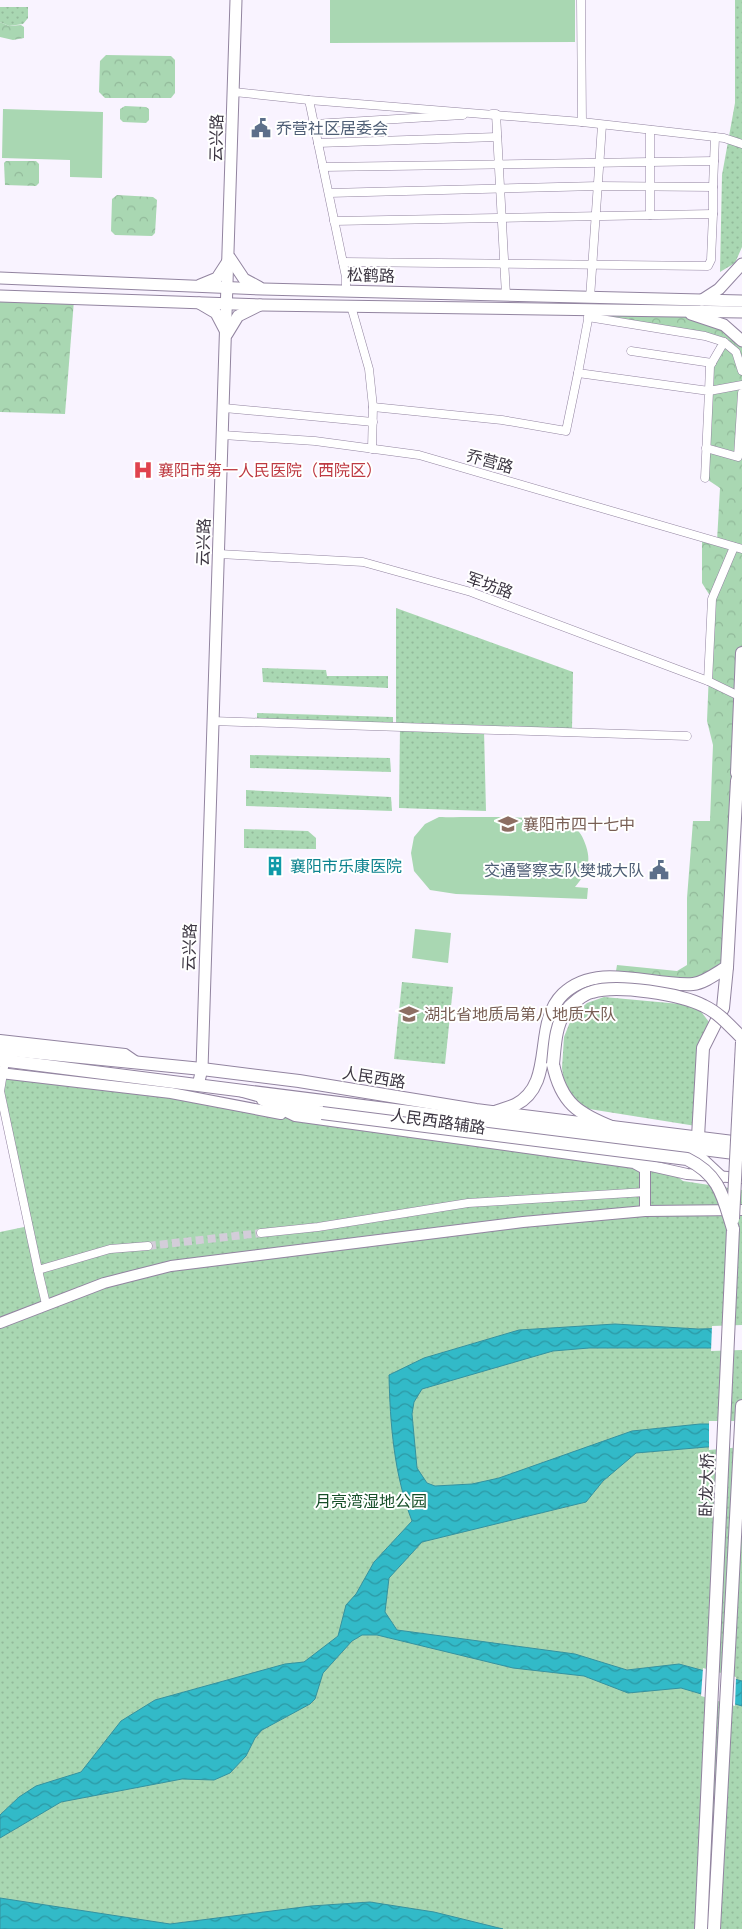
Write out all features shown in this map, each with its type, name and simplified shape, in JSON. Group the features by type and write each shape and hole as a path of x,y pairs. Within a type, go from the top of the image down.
{"main road":[{"name":"云兴路","path":"198,1085 202,1069 212,721 229,304 236,0"},
{"path":"196,286 217,278 230,258 244,279 263,289"},
{"path":"702,300 719,289 742,264"},
{"name":"松鹤路","path":"0,278 229,288 506,295 589,308 702,300 742,301"},
{"name":"松鹤路","path":"0,296 262,305 589,308 742,312"},
{"path":"198,303 216,313 227,334"},
{"path":"227,334 238,316 262,305"},
{"path":"678,310 724,325 742,341"},
{"path":"694,1142 703,1048 723,1008 737,781 742,653"},
{"path":"737,781 742,764"},
{"path":"493,1112 516,1105 531,1092 540,1075 544,1036 550,1012 564,994 586,982 606,976 694,984 727,967"},
{"path":"614,1128 586,1117 569,1103 557,1083 553,1064 556,1033 565,1012 575,1002 591,992 613,989 681,996 706,1006 721,1016 742,1038"},
{"name":"卧龙大桥","path":"701,1929 742,1042"},
{"name":"人民西路","path":"2,1063 694,1142 742,1143"},
{"name":"人民西路","path":"2,1063 139,1063 202,1069 299,1081 493,1112 614,1128 694,1142 742,1154"},
{"path":"243,1091 322,1113 687,1159 703,1167 720,1187 733,1229"},
{"name":"卧龙大桥","path":"714,1929 742,1406"}],"street":[{"path":"580,0 582,122"},
{"path":"234,92 309,100 582,122 715,137 742,144"},
{"path":"309,100 343,262 346,291"},
{"path":"314,124 496,114"},
{"path":"496,114 506,295"},
{"path":"373,407 502,420 566,431 589,308 602,125"},
{"path":"650,130 650,215"},
{"path":"318,143 497,137"},
{"path":"343,262 592,267 708,266 711,260 715,137"},
{"path":"323,167 714,161"},
{"path":"328,193 598,186 713,187"},
{"path":"334,221 712,214"},
{"path":"351,306 369,369 373,407 372,448"},
{"path":"589,308 724,342 736,352 742,371"},
{"path":"705,478 712,363 724,342"},
{"path":"631,351 712,363"},
{"path":"578,373 709,391 742,385"},
{"path":"706,448 738,457 742,393"},
{"path":"224,408 373,422"},
{"name":"乔营路","path":"223,435 315,441 419,455 738,548"},
{"path":"708,681 712,599 738,548"},
{"name":"军坊路","path":"219,554 363,562 471,592 708,681 739,696"},
{"path":"212,721 687,736"},
{"path":"0,1040 125,1054 139,1063"},
{"path":"46,1304 0,1091 2,1063 295,1116"},
{"name":"人民西路辅路","path":"243,1091 295,1116 722,1177 742,1178"},
{"path":"694,1142 722,1177"},
{"path":"634,1163 645,1169 647,1176 645,1211"},
{"path":"647,1176 657,1169 668,1169"},
{"path":"261,1233 318,1227 468,1203 646,1192"},
{"path":"0,1323 104,1283 171,1266 523,1222 645,1211 742,1210"},
{"path":"38,1270 110,1249 148,1246"}],"green space":[{"path":"330,0 575,0 575,42 330,43"},
{"path":"735,0 742,0 742,247 735,263 720,272 722,175 735,103"},
{"path":"0,7 28,7 28,18 23,24 9,26 0,22"},
{"path":"0,22 9,26 21,25 24,27 24,38 13,40 0,37"},
{"path":"106,55 171,56 175,60 175,93 171,98 105,98 99,92 100,61"},
{"path":"125,106 146,107 149,109 149,120 146,123 123,122 120,119 120,109"},
{"path":"3,109 103,112 102,178 70,177 70,160 2,158"},
{"path":"6,161 36,161 39,164 39,183 36,186 5,185 4,163"},
{"path":"117,195 153,197 157,200 155,233 152,236 115,235 111,231 112,199"},
{"path":"0,296 74,300 65,414 0,412"},
{"path":"590,309 678,310 724,325 742,341 742,653 727,967 694,984 615,977 617,965 677,971 687,965 687,898 693,821 710,821 713,745 707,721 712,599 702,583 702,537 717,541 720,488 705,478 712,363 718,341 588,317"},
{"path":"396,608 573,672 572,729 396,723"},
{"path":"262,668 326,670 327,676 388,676 388,688 263,682"},
{"path":"257,713 393,717 393,727 257,722"},
{"path":"400,727 484,730 486,811 399,808"},
{"path":"250,755 390,758 391,772 250,768"},
{"path":"246,790 391,797 392,811 246,806"},
{"path":"439,817 544,819 570,825 581,834 588,852 587,868 575,887 588,888 587,899 456,894 430,890 414,871 411,853 414,837 425,824"},
{"path":"244,829 308,831 316,838 316,849 244,848"},
{"path":"415,929 451,933 448,963 412,958"},
{"path":"402,982 453,987 445,1064 394,1059"},
{"path":"604,997 680,1004 699,1009 709,1022 699,1047 696,1126 583,1108 565,1089 562,1068 564,1037 572,1017 587,1003"},
{"name":"月亮湾湿地公园","path":"3,1074 668,1169 683,1181 742,1190 742,1929 124,1929 0,1908 0,1232 29,1226 0,1091"}],"water":[{"path":"615,1324 698,1329 742,1328 742,1348 589,1348 553,1351 422,1389 414,1402 412,1414 417,1468 427,1483 435,1486 472,1484 499,1478 632,1431 700,1424 742,1424 742,1444 636,1453 603,1481 586,1502 422,1542 389,1578 385,1612 397,1630 575,1654 627,1670 679,1664 742,1681 742,1706 681,1688 628,1693 584,1676 513,1668 377,1635 362,1635 352,1641 323,1673 315,1699 310,1704 262,1730 255,1738 246,1756 230,1773 214,1780 182,1779 61,1802 0,1838 0,1815 19,1797 36,1786 81,1772 121,1721 155,1700 285,1664 304,1662 338,1636 346,1605 356,1594 374,1562 412,1521 401,1486 394,1449 389,1375 424,1358 519,1330"},
{"path":"0,1898 170,1924 311,1906 370,1902 434,1912 503,1929 0,1929"}],"pier":[{"path":"742,1325 742,1350 711,1351 712,1326"},
{"path":"709,1421 742,1421 742,1447 709,1450"},
{"path":"703,1668 736,1677 735,1706 701,1696"}],"tunnel":[{"path":"148,1246 261,1233"}],"place":[{"name":"乔营社区居委会","path":"261,128"},
{"name":"襄阳市第一人民医院（西院区）","path":"143,470"},
{"name":"襄阳市四十七中","path":"508,824"},
{"name":"襄阳市乐康医院","path":"275,866"},
{"name":"交通警察支队樊城大队","path":"659,870"},
{"name":"湖北省地质局第八地质大队","path":"409,1014"}]}
